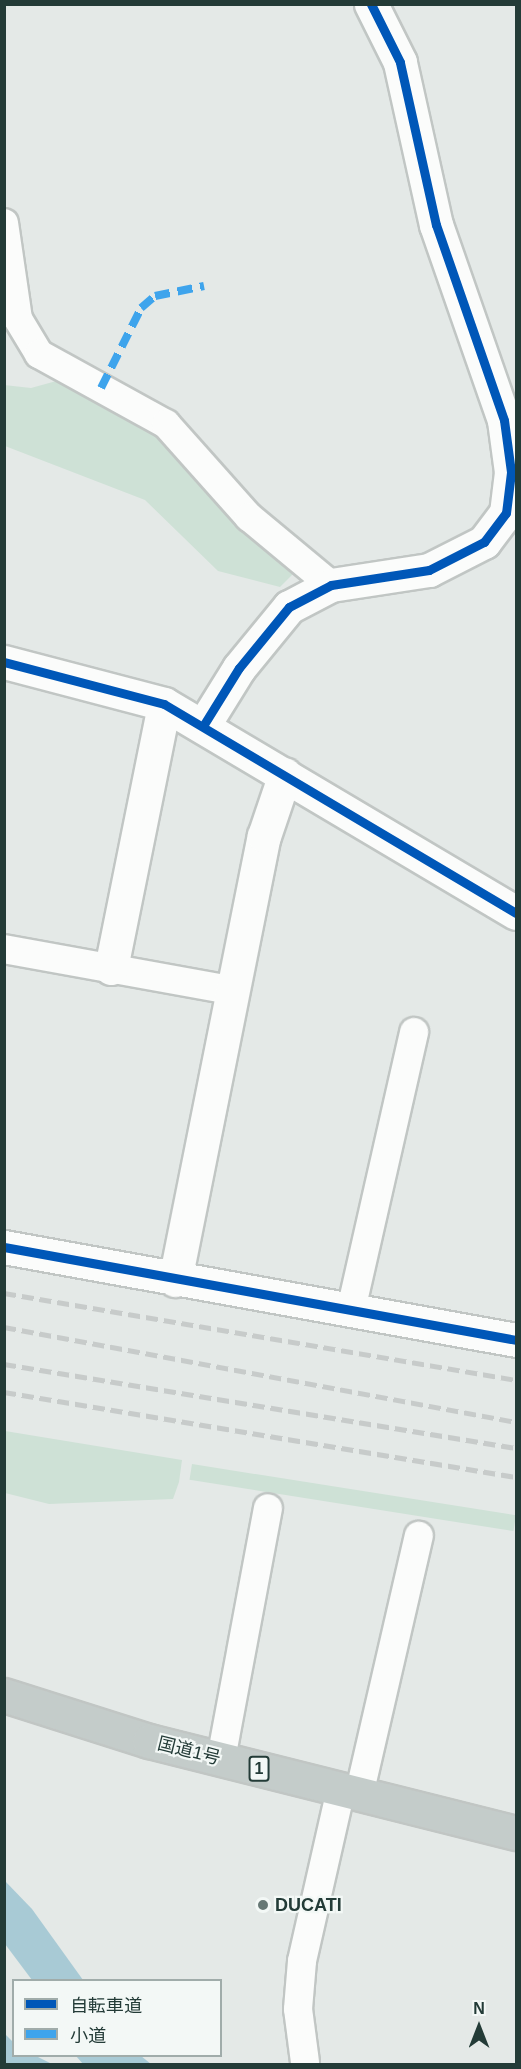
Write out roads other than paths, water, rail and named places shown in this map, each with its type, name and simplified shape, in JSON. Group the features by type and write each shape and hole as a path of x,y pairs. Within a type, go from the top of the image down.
{"highway":[{"name":"国道1号","path":"4,1695 221,1759 516,1833"}],"street":[{"path":"203,726 239,668 288,607 331,585 429,570 484,542 511,517 508,408 436,225 400,62 371,4"},
{"path":"4,662 164,704 516,913"},
{"path":"111,968 164,704"},
{"path":"175,1280 264,836 285,774"},
{"path":"4,1247 175,1280 516,1340"}],"lane":[{"path":"4,223 18,319 39,354 166,424 249,517 331,585"},
{"path":"4,949 234,991"},
{"path":"351,1310 414,1032"},
{"path":"221,1759 268,1508"},
{"path":"306,2062 298,2009 302,1961 419,1536"}],"water":[{"path":"5,1881 32,1909 82,1979 31,1979 5,1944"},
{"path":"5,2034 12,2041 12,2057 38,2057 52,2064 5,2064"},
{"path":"77,2057 142,2057 151,2064 83,2064"}],"railway":[{"path":"4,1293 516,1380"},
{"path":"4,1327 516,1422"},
{"path":"4,1364 516,1448"},
{"path":"4,1392 516,1477"}],"place":[{"name":"DUCATI","path":"263,1905"}]}
